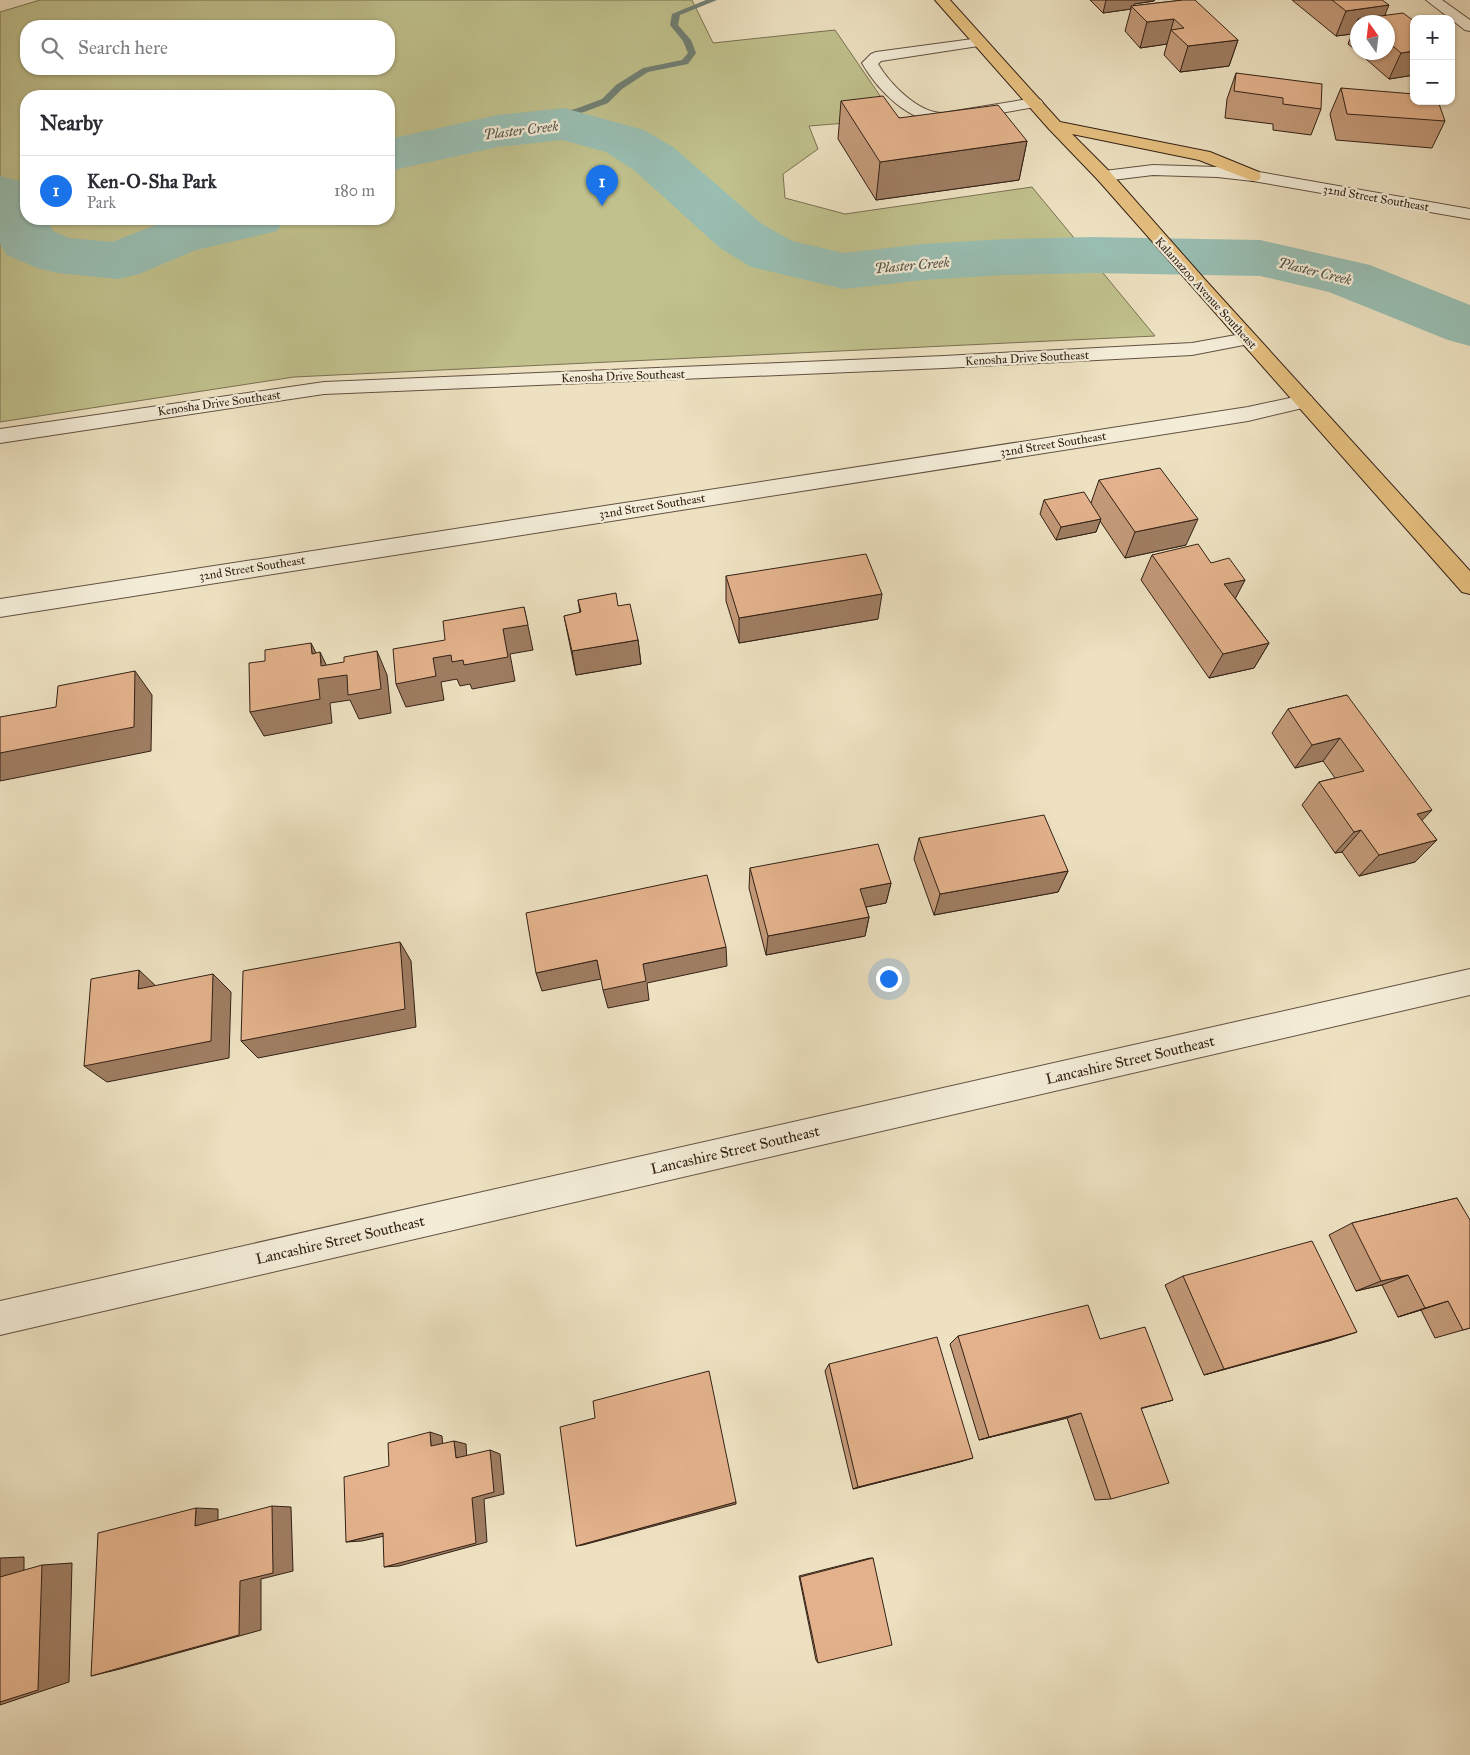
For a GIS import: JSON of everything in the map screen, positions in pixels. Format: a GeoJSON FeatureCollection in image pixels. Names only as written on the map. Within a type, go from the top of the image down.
{"type":"FeatureCollection","features":[{"type":"Feature","properties":{"kind":"main road","name":"Kalamazoo Avenue Southeast"},"geometry":{"type":"LineString","coordinates":[[942,0],[1055,126],[1104,176],[1200,287],[1470,586]]}},
{"type":"Feature","properties":{"kind":"main road"},"geometry":{"type":"LineString","coordinates":[[1055,126],[1204,156],[1253,176]]}},
{"type":"Feature","properties":{"kind":"street"},"geometry":{"type":"LineString","coordinates":[[1433,0],[1470,26]]}},
{"type":"Feature","properties":{"kind":"street"},"geometry":{"type":"LineString","coordinates":[[980,42],[876,57],[870,63],[874,72],[891,90],[913,107],[929,116],[944,118],[1035,103]]}},
{"type":"Feature","properties":{"kind":"street","name":"32nd Street Southeast"},"geometry":{"type":"LineString","coordinates":[[1104,176],[1153,170],[1217,172],[1253,176],[1470,214]]}},
{"type":"Feature","properties":{"kind":"street","name":"Kenosha Drive Southeast"},"geometry":{"type":"LineString","coordinates":[[0,436],[324,388],[944,362],[1192,349],[1247,339]]}},
{"type":"Feature","properties":{"kind":"street","name":"32nd Street Southeast"},"geometry":{"type":"LineString","coordinates":[[0,608],[1248,414],[1304,401]]}},
{"type":"Feature","properties":{"kind":"street","name":"Lancashire Street Southeast"},"geometry":{"type":"LineString","coordinates":[[0,1318],[1470,982]]}},
{"type":"Feature","properties":{"kind":"green space"},"geometry":{"type":"Polygon","coordinates":[[[40,0],[692,0],[713,43],[835,30],[896,119],[809,126],[818,149],[783,174],[785,198],[845,214],[1032,187],[1155,336],[294,377],[0,422],[0,12],[40,0]]]}},
{"type":"Feature","properties":{"kind":"building"},"geometry":{"type":"Polygon","coordinates":[[[1195,0],[1238,40],[1188,46],[1171,30],[1184,28],[1174,19],[1147,22],[1131,6],[1195,0]]]}},
{"type":"Feature","properties":{"kind":"building"},"geometry":{"type":"Polygon","coordinates":[[[1332,0],[1382,0],[1389,5],[1346,11],[1332,0]]]}},
{"type":"Feature","properties":{"kind":"building"},"geometry":{"type":"Polygon","coordinates":[[[1403,13],[1410,18],[1410,52],[1401,53],[1395,48],[1395,15],[1388,15],[1403,13]]]}},
{"type":"Feature","properties":{"kind":"building"},"geometry":{"type":"Polygon","coordinates":[[[1236,73],[1322,84],[1321,109],[1283,104],[1283,98],[1234,91],[1236,73]]]}},
{"type":"Feature","properties":{"kind":"building"},"geometry":{"type":"Polygon","coordinates":[[[1341,88],[1410,94],[1410,105],[1439,105],[1445,121],[1347,114],[1341,88]]]}},
{"type":"Feature","properties":{"kind":"building"},"geometry":{"type":"Polygon","coordinates":[[[883,96],[899,118],[998,105],[1027,141],[880,162],[841,101],[883,96]]]}},
{"type":"Feature","properties":{"kind":"building"},"geometry":{"type":"Polygon","coordinates":[[[1160,468],[1198,519],[1135,532],[1099,480],[1160,468]]]}},
{"type":"Feature","properties":{"kind":"building"},"geometry":{"type":"Polygon","coordinates":[[[1084,492],[1101,519],[1061,527],[1044,500],[1084,492]]]}},
{"type":"Feature","properties":{"kind":"building"},"geometry":{"type":"Polygon","coordinates":[[[1198,544],[1211,563],[1229,558],[1245,580],[1224,584],[1269,643],[1223,654],[1152,555],[1198,544]]]}},
{"type":"Feature","properties":{"kind":"building"},"geometry":{"type":"Polygon","coordinates":[[[866,554],[882,594],[739,618],[726,576],[866,554]]]}},
{"type":"Feature","properties":{"kind":"building"},"geometry":{"type":"Polygon","coordinates":[[[616,593],[618,606],[630,604],[638,640],[572,651],[564,616],[581,612],[578,600],[616,593]]]}},
{"type":"Feature","properties":{"kind":"building"},"geometry":{"type":"Polygon","coordinates":[[[524,607],[528,625],[503,629],[508,657],[464,665],[463,660],[452,662],[451,655],[433,658],[436,676],[396,684],[393,649],[445,640],[443,621],[524,607]]]}},
{"type":"Feature","properties":{"kind":"building"},"geometry":{"type":"Polygon","coordinates":[[[311,643],[312,654],[320,652],[321,666],[344,662],[344,657],[377,651],[381,689],[348,695],[347,675],[318,679],[320,699],[250,712],[249,663],[265,661],[265,650],[311,643]]]}},
{"type":"Feature","properties":{"kind":"building"},"geometry":{"type":"Polygon","coordinates":[[[135,671],[134,727],[0,753],[0,717],[56,707],[58,686],[135,671]]]}},
{"type":"Feature","properties":{"kind":"building"},"geometry":{"type":"Polygon","coordinates":[[[1347,695],[1432,810],[1417,814],[1437,840],[1379,855],[1361,830],[1354,832],[1319,782],[1364,771],[1340,738],[1312,745],[1288,709],[1347,695]]]}},
{"type":"Feature","properties":{"kind":"building"},"geometry":{"type":"Polygon","coordinates":[[[1044,815],[1068,871],[940,894],[919,838],[1044,815]]]}},
{"type":"Feature","properties":{"kind":"building"},"geometry":{"type":"Polygon","coordinates":[[[878,844],[891,883],[860,889],[869,917],[768,936],[750,868],[878,844]]]}},
{"type":"Feature","properties":{"kind":"building"},"geometry":{"type":"Polygon","coordinates":[[[707,875],[726,947],[643,964],[646,981],[603,990],[597,960],[536,973],[526,913],[707,875]]]}},
{"type":"Feature","properties":{"kind":"building"},"geometry":{"type":"Polygon","coordinates":[[[400,942],[405,1009],[241,1041],[243,971],[400,942]]]}},
{"type":"Feature","properties":{"kind":"building"},"geometry":{"type":"Polygon","coordinates":[[[139,970],[138,989],[213,974],[211,1041],[84,1066],[91,979],[139,970]]]}},
{"type":"Feature","properties":{"kind":"building"},"geometry":{"type":"Polygon","coordinates":[[[1457,1198],[1470,1220],[1470,1328],[1463,1330],[1448,1301],[1425,1308],[1408,1275],[1381,1281],[1352,1223],[1457,1198]]]}},
{"type":"Feature","properties":{"kind":"building"},"geometry":{"type":"Polygon","coordinates":[[[1312,1241],[1357,1332],[1224,1369],[1183,1276],[1312,1241]]]}},
{"type":"Feature","properties":{"kind":"building"},"geometry":{"type":"Polygon","coordinates":[[[1088,1305],[1100,1339],[1145,1327],[1173,1400],[1141,1408],[1169,1483],[1111,1499],[1081,1413],[989,1437],[958,1336],[1088,1305]]]}},
{"type":"Feature","properties":{"kind":"building"},"geometry":{"type":"Polygon","coordinates":[[[937,1337],[973,1458],[858,1487],[829,1364],[937,1337]]]}},
{"type":"Feature","properties":{"kind":"building"},"geometry":{"type":"Polygon","coordinates":[[[709,1371],[736,1502],[576,1546],[560,1427],[595,1418],[593,1401],[709,1371]]]}},
{"type":"Feature","properties":{"kind":"building"},"geometry":{"type":"Polygon","coordinates":[[[430,1432],[431,1446],[454,1441],[456,1458],[490,1450],[494,1492],[472,1498],[476,1543],[384,1567],[383,1533],[346,1542],[344,1477],[389,1466],[388,1443],[430,1432]]]}},
{"type":"Feature","properties":{"kind":"building"},"geometry":{"type":"Polygon","coordinates":[[[272,1506],[273,1573],[240,1581],[239,1635],[91,1676],[98,1533],[196,1508],[195,1526],[272,1506]]]}},
{"type":"Feature","properties":{"kind":"building"},"geometry":{"type":"Polygon","coordinates":[[[873,1558],[892,1645],[818,1663],[800,1577],[873,1558]]]}},
{"type":"Feature","properties":{"kind":"building"},"geometry":{"type":"Polygon","coordinates":[[[42,1565],[38,1690],[0,1702],[0,1577],[42,1565]]]}},
{"type":"Feature","properties":{"kind":"waterway"},"geometry":{"type":"LineString","coordinates":[[498,131],[581,110],[605,101],[619,87],[646,70],[685,62],[692,53],[687,40],[674,25],[676,14],[713,0]]}},
{"type":"Feature","properties":{"kind":"waterway","name":"Plaster Creek"},"geometry":{"type":"LineString","coordinates":[[395,154],[498,131],[564,124],[625,141],[654,159],[741,236],[772,254],[844,271],[923,262],[1005,257],[1091,255],[1260,258],[1348,278],[1470,327]]}},
{"type":"Feature","properties":{"kind":"waterway","name":"Plaster Creek"},"geometry":{"type":"LineString","coordinates":[[0,193],[20,223]]}},
{"type":"Feature","properties":{"kind":"waterway","name":"Plaster Creek"},"geometry":{"type":"LineString","coordinates":[[21,225],[28,242],[58,255],[118,261],[177,237],[230,225]]}},
{"type":"Feature","properties":{"kind":"place","name":"Ken-O-Sha Park"},"geometry":{"type":"Point","coordinates":[602,206]}}]}
